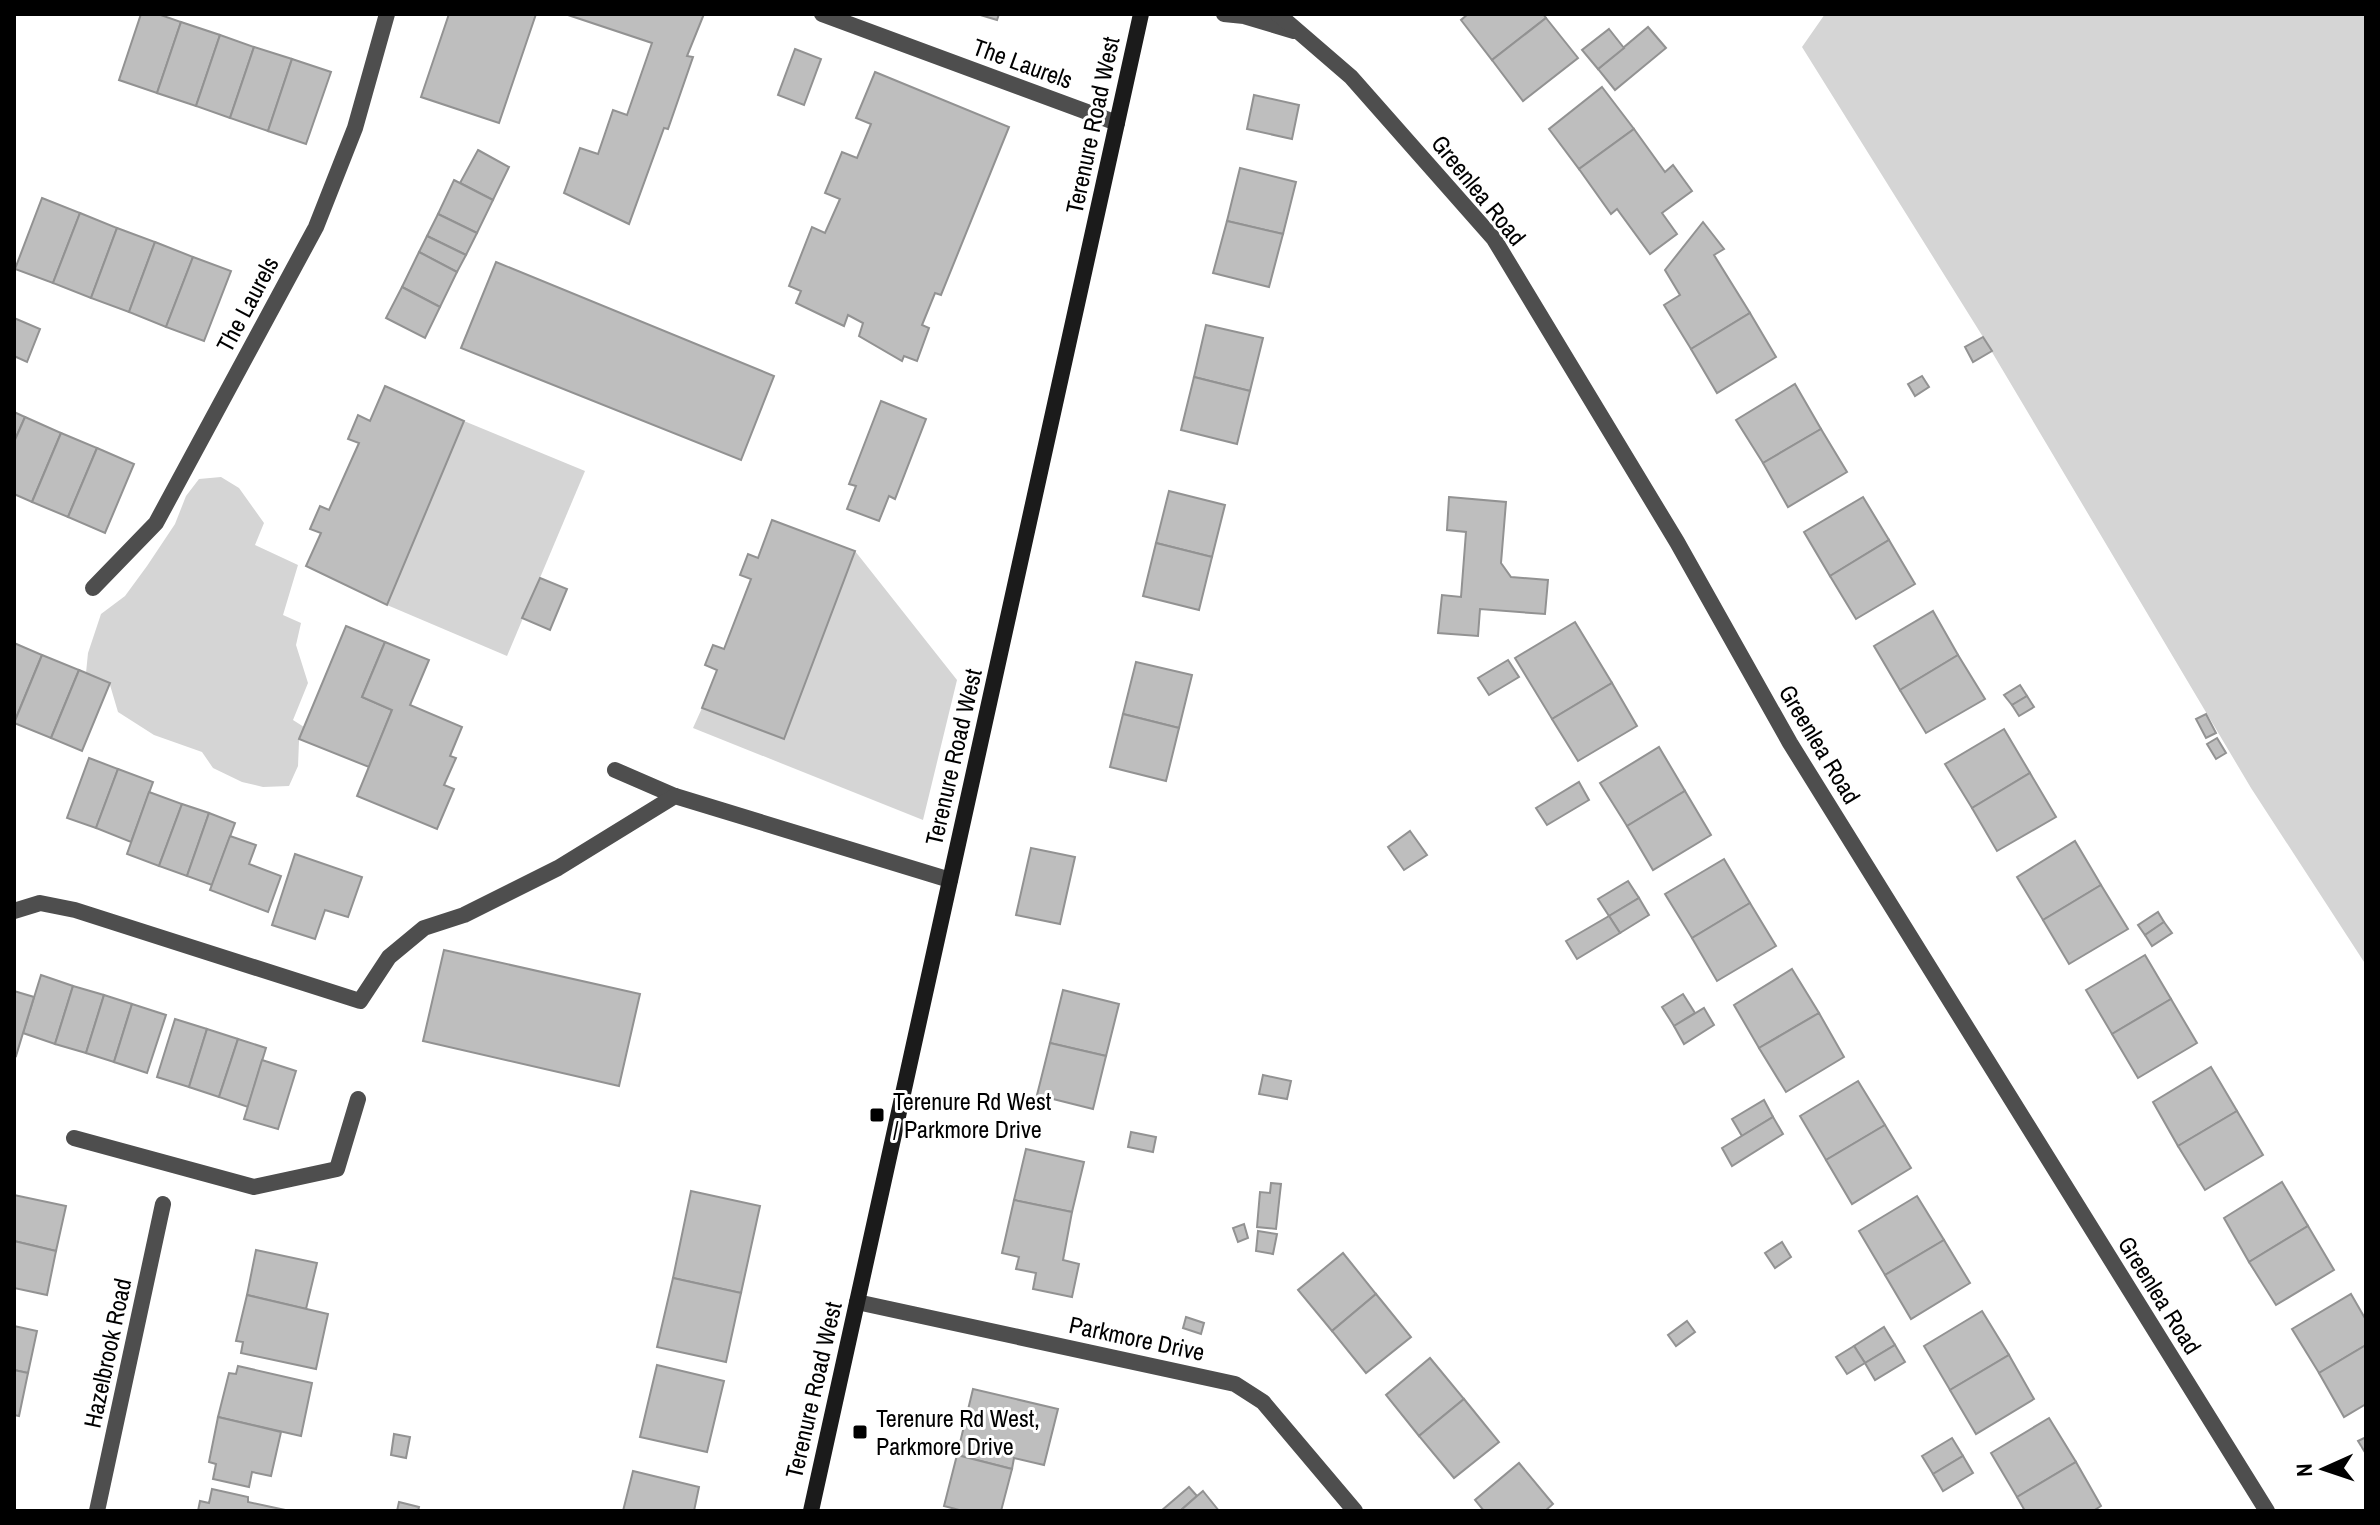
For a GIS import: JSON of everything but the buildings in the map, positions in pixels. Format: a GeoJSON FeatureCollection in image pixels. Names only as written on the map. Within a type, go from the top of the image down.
{"type":"FeatureCollection","features":[{"type":"Feature","properties":{"kind":"main road","name":"Terenure Road West"},"geometry":{"type":"LineString","coordinates":[[811,1511],[1141,14]]}},
{"type":"Feature","properties":{"kind":"street","name":"The Laurels"},"geometry":{"type":"LineString","coordinates":[[93,588],[156,523],[316,227],[355,128],[387,14]]}},
{"type":"Feature","properties":{"kind":"street","name":"The Laurels"},"geometry":{"type":"LineString","coordinates":[[822,14],[1117,123]]}},
{"type":"Feature","properties":{"kind":"street","name":"Greenlea Road"},"geometry":{"type":"LineString","coordinates":[[1224,14],[1244,16],[1296,32]]}},
{"type":"Feature","properties":{"kind":"street","name":"Greenlea Road"},"geometry":{"type":"LineString","coordinates":[[1278,14],[1351,77],[1494,239],[1677,542],[1790,743],[2267,1511]]}},
{"type":"Feature","properties":{"kind":"street"},"geometry":{"type":"LineString","coordinates":[[615,770],[675,796],[950,880]]}},
{"type":"Feature","properties":{"kind":"street"},"geometry":{"type":"LineString","coordinates":[[14,911],[40,903],[75,910],[360,1001],[389,957],[424,928],[464,915],[558,868],[675,796]]}},
{"type":"Feature","properties":{"kind":"street"},"geometry":{"type":"LineString","coordinates":[[74,1138],[254,1187],[337,1169],[358,1099]]}},
{"type":"Feature","properties":{"kind":"street","name":"Hazelbrook Road"},"geometry":{"type":"LineString","coordinates":[[97,1511],[163,1204]]}},
{"type":"Feature","properties":{"kind":"street","name":"Parkmore Drive"},"geometry":{"type":"LineString","coordinates":[[857,1302],[1235,1384],[1263,1402],[1355,1511]]}},
{"type":"Feature","properties":{"kind":"shaded area"},"geometry":{"type":"Polygon","coordinates":[[[1825,14],[2366,14],[2366,965],[2251,788],[1983,337],[1802,47],[1825,14]]]}},
{"type":"Feature","properties":{"kind":"shaded area"},"geometry":{"type":"Polygon","coordinates":[[[464,421],[585,471],[507,656],[387,605],[464,421]]]}},
{"type":"Feature","properties":{"kind":"shaded area"},"geometry":{"type":"Polygon","coordinates":[[[221,477],[239,488],[264,523],[255,545],[298,565],[283,615],[301,623],[296,645],[308,683],[293,720],[304,727],[299,741],[298,766],[289,786],[263,787],[242,782],[213,768],[202,752],[154,735],[118,712],[110,685],[86,673],[88,653],[101,614],[125,596],[147,566],[175,524],[186,496],[199,479],[221,477]]]}},
{"type":"Feature","properties":{"kind":"shaded area"},"geometry":{"type":"Polygon","coordinates":[[[855,551],[957,680],[923,820],[693,728],[702,708],[784,739],[855,551]]]}},
{"type":"Feature","properties":{"kind":"place","name":"Terenure Rd West / Parkmore Drive"},"geometry":{"type":"Point","coordinates":[877,1115]}},
{"type":"Feature","properties":{"kind":"place","name":"Terenure Rd West, Parkmore Drive"},"geometry":{"type":"Point","coordinates":[860,1432]}}]}
